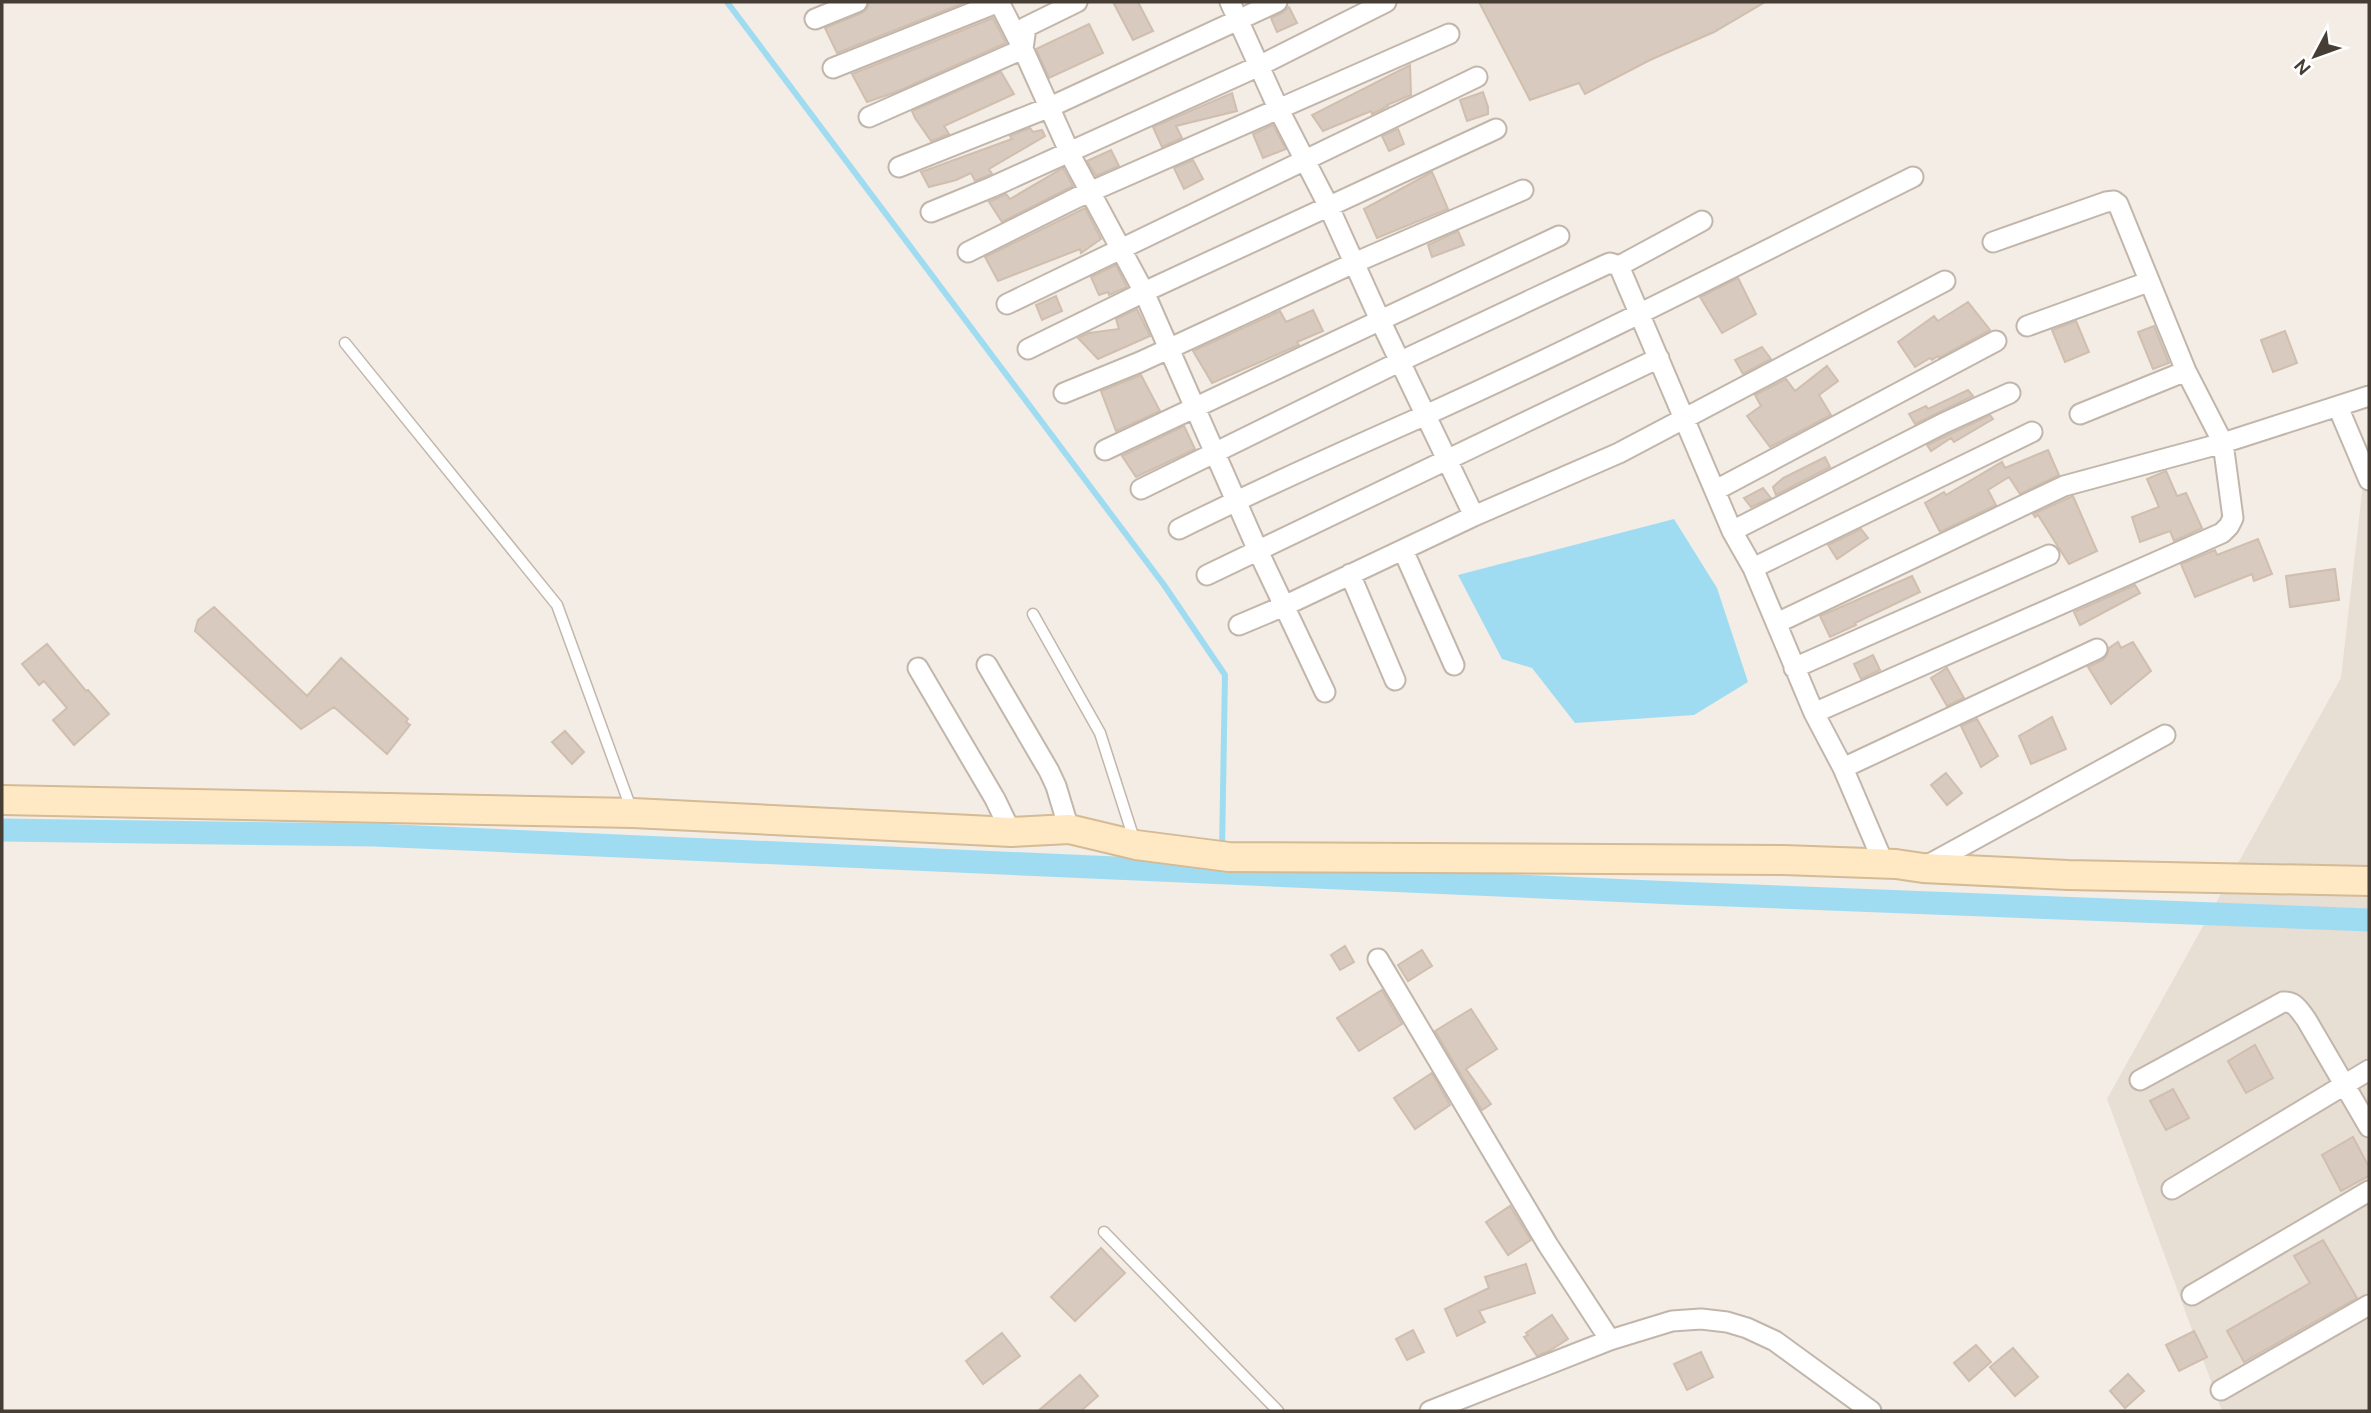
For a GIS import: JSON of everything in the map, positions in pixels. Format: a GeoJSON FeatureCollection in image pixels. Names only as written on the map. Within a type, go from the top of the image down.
{"type":"FeatureCollection","features":[{"type":"Feature","properties":{"kind":"main road"},"geometry":{"type":"LineString","coordinates":[[2,800],[632,813],[1011,832],[1069,829],[1136,845],[1218,856],[1783,860],[2068,875],[2369,881]]}},
{"type":"Feature","properties":{"kind":"street"},"geometry":{"type":"LineString","coordinates":[[815,19],[857,2]]}},
{"type":"Feature","properties":{"kind":"street"},"geometry":{"type":"LineString","coordinates":[[833,68],[999,2],[1069,150],[1144,292],[1258,550],[1325,692]]}},
{"type":"Feature","properties":{"kind":"street"},"geometry":{"type":"LineString","coordinates":[[1023,49],[1026,27],[1077,2]]}},
{"type":"Feature","properties":{"kind":"street"},"geometry":{"type":"LineString","coordinates":[[1230,2],[1474,516]]}},
{"type":"Feature","properties":{"kind":"street"},"geometry":{"type":"LineString","coordinates":[[900,167],[1050,107],[1277,2]]}},
{"type":"Feature","properties":{"kind":"street"},"geometry":{"type":"LineString","coordinates":[[931,212],[1259,66],[1386,2]]}},
{"type":"Feature","properties":{"kind":"street"},"geometry":{"type":"LineString","coordinates":[[968,252],[1090,192],[1449,34]]}},
{"type":"Feature","properties":{"kind":"street"},"geometry":{"type":"LineString","coordinates":[[869,117],[1023,49]]}},
{"type":"Feature","properties":{"kind":"street"},"geometry":{"type":"LineString","coordinates":[[1007,304],[1477,77]]}},
{"type":"Feature","properties":{"kind":"street"},"geometry":{"type":"LineString","coordinates":[[1028,349],[1328,205],[1496,129]]}},
{"type":"Feature","properties":{"kind":"street"},"geometry":{"type":"LineString","coordinates":[[1179,530],[1237,500],[1426,415],[1638,314],[1913,177]]}},
{"type":"Feature","properties":{"kind":"street"},"geometry":{"type":"LineString","coordinates":[[1064,393],[1170,349],[1354,263],[1523,190]]}},
{"type":"Feature","properties":{"kind":"street"},"geometry":{"type":"LineString","coordinates":[[1814,713],[2222,533],[2230,526],[2233,511],[2223,443],[2186,371],[2148,282],[2121,208],[2114,201],[1993,242]]}},
{"type":"Feature","properties":{"kind":"street"},"geometry":{"type":"LineString","coordinates":[[1141,489],[1401,361],[1605,265],[1610,263],[1619,266],[1702,221]]}},
{"type":"Feature","properties":{"kind":"street"},"geometry":{"type":"LineString","coordinates":[[1105,450],[1559,236]]}},
{"type":"Feature","properties":{"kind":"street"},"geometry":{"type":"LineString","coordinates":[[1619,266],[1732,531],[1753,568],[1814,713],[1843,768],[1884,864]]}},
{"type":"Feature","properties":{"kind":"street"},"geometry":{"type":"LineString","coordinates":[[1238,625],[1474,516],[1619,453],[1945,281]]}},
{"type":"Feature","properties":{"kind":"street"},"geometry":{"type":"LineString","coordinates":[[2027,326],[2148,282]]}},
{"type":"Feature","properties":{"kind":"street"},"geometry":{"type":"LineString","coordinates":[[1716,490],[1996,341]]}},
{"type":"Feature","properties":{"kind":"street"},"geometry":{"type":"LineString","coordinates":[[1207,575],[1659,358]]}},
{"type":"Feature","properties":{"kind":"street"},"geometry":{"type":"LineString","coordinates":[[2080,414],[2186,371]]}},
{"type":"Feature","properties":{"kind":"street"},"geometry":{"type":"LineString","coordinates":[[1732,531],[1944,423],[2010,393]]}},
{"type":"Feature","properties":{"kind":"street"},"geometry":{"type":"LineString","coordinates":[[1777,624],[2064,486],[2223,443],[2369,396]]}},
{"type":"Feature","properties":{"kind":"street"},"geometry":{"type":"LineString","coordinates":[[2338,407],[2369,480]]}},
{"type":"Feature","properties":{"kind":"street"},"geometry":{"type":"LineString","coordinates":[[1753,568],[2032,432]]}},
{"type":"Feature","properties":{"kind":"street"},"geometry":{"type":"LineString","coordinates":[[1403,550],[1454,665]]}},
{"type":"Feature","properties":{"kind":"street"},"geometry":{"type":"LineString","coordinates":[[1794,667],[2049,555]]}},
{"type":"Feature","properties":{"kind":"street"},"geometry":{"type":"LineString","coordinates":[[1350,574],[1395,680]]}},
{"type":"Feature","properties":{"kind":"street"},"geometry":{"type":"LineString","coordinates":[[1843,768],[2097,649]]}},
{"type":"Feature","properties":{"kind":"street"},"geometry":{"type":"LineString","coordinates":[[987,664],[1049,771],[1069,829]]}},
{"type":"Feature","properties":{"kind":"street"},"geometry":{"type":"LineString","coordinates":[[918,668],[995,799],[1011,832]]}},
{"type":"Feature","properties":{"kind":"street"},"geometry":{"type":"LineString","coordinates":[[1923,868],[2165,735]]}},
{"type":"Feature","properties":{"kind":"street"},"geometry":{"type":"LineString","coordinates":[[1378,959],[1548,1245],[1610,1340]]}},
{"type":"Feature","properties":{"kind":"street"},"geometry":{"type":"LineString","coordinates":[[2140,1080],[2286,1002],[2294,1003],[2369,1127]]}},
{"type":"Feature","properties":{"kind":"street"},"geometry":{"type":"LineString","coordinates":[[2172,1189],[2369,1070]]}},
{"type":"Feature","properties":{"kind":"street"},"geometry":{"type":"LineString","coordinates":[[2192,1295],[2369,1191]]}},
{"type":"Feature","properties":{"kind":"street"},"geometry":{"type":"LineString","coordinates":[[2221,1390],[2369,1305]]}},
{"type":"Feature","properties":{"kind":"street"},"geometry":{"type":"LineString","coordinates":[[1430,1411],[1610,1340],[1672,1321],[1701,1319],[1727,1322],[1775,1341],[1871,1411]]}},
{"type":"Feature","properties":{"kind":"lane"},"geometry":{"type":"LineString","coordinates":[[345,343],[558,605],[632,813]]}},
{"type":"Feature","properties":{"kind":"lane"},"geometry":{"type":"LineString","coordinates":[[1033,614],[1100,733],[1136,845]]}},
{"type":"Feature","properties":{"kind":"lane"},"geometry":{"type":"LineString","coordinates":[[1104,1232],[1278,1411]]}},
{"type":"Feature","properties":{"kind":"shaded area"},"geometry":{"type":"Polygon","coordinates":[[[2369,431],[2369,1411],[2222,1411],[2107,1099],[2341,678],[2369,431]]]}},
{"type":"Feature","properties":{"kind":"water"},"geometry":{"type":"Polygon","coordinates":[[[1674,519],[1717,588],[1748,682],[1694,715],[1575,723],[1532,668],[1502,659],[1458,575],[1674,519]]]}},
{"type":"Feature","properties":{"kind":"building"},"geometry":{"type":"Polygon","coordinates":[[[869,2],[966,2],[837,53],[825,28],[862,13],[869,2]]]}},
{"type":"Feature","properties":{"kind":"building"},"geometry":{"type":"Polygon","coordinates":[[[1113,2],[1138,2],[1153,31],[1133,40],[1113,2]]]}},
{"type":"Feature","properties":{"kind":"building"},"geometry":{"type":"Polygon","coordinates":[[[1479,2],[1765,2],[1714,32],[1650,60],[1585,94],[1579,83],[1530,100],[1479,2]]]}},
{"type":"Feature","properties":{"kind":"building"},"geometry":{"type":"Polygon","coordinates":[[[1289,7],[1297,23],[1277,32],[1271,18],[1289,7]]]}},
{"type":"Feature","properties":{"kind":"building"},"geometry":{"type":"Polygon","coordinates":[[[993,18],[1006,43],[896,92],[867,102],[852,74],[993,18]]]}},
{"type":"Feature","properties":{"kind":"building"},"geometry":{"type":"Polygon","coordinates":[[[1089,24],[1103,53],[1049,78],[1036,49],[1089,24]]]}},
{"type":"Feature","properties":{"kind":"building"},"geometry":{"type":"Polygon","coordinates":[[[1410,65],[1411,95],[1372,114],[1371,111],[1323,131],[1312,115],[1410,65]]]}},
{"type":"Feature","properties":{"kind":"building"},"geometry":{"type":"Polygon","coordinates":[[[1001,72],[1014,94],[944,126],[949,134],[931,141],[912,111],[1001,72]]]}},
{"type":"Feature","properties":{"kind":"building"},"geometry":{"type":"Polygon","coordinates":[[[1483,92],[1488,114],[1467,121],[1460,100],[1483,92]]]}},
{"type":"Feature","properties":{"kind":"building"},"geometry":{"type":"Polygon","coordinates":[[[1232,93],[1237,111],[1176,126],[1182,138],[1162,147],[1153,127],[1232,93]]]}},
{"type":"Feature","properties":{"kind":"building"},"geometry":{"type":"Polygon","coordinates":[[[1273,125],[1286,149],[1263,158],[1253,134],[1273,125]]]}},
{"type":"Feature","properties":{"kind":"building"},"geometry":{"type":"Polygon","coordinates":[[[1030,128],[1033,132],[1042,130],[1045,136],[989,169],[992,174],[975,181],[971,173],[929,187],[921,172],[1012,139],[1010,136],[1030,128]]]}},
{"type":"Feature","properties":{"kind":"building"},"geometry":{"type":"Polygon","coordinates":[[[1398,129],[1404,144],[1389,151],[1382,136],[1398,129]]]}},
{"type":"Feature","properties":{"kind":"building"},"geometry":{"type":"Polygon","coordinates":[[[1111,150],[1119,166],[1096,176],[1087,161],[1111,150]]]}},
{"type":"Feature","properties":{"kind":"building"},"geometry":{"type":"Polygon","coordinates":[[[1193,160],[1203,179],[1184,189],[1174,168],[1193,160]]]}},
{"type":"Feature","properties":{"kind":"building"},"geometry":{"type":"Polygon","coordinates":[[[1063,168],[1073,186],[1002,222],[989,202],[1006,194],[1010,199],[1063,168]]]}},
{"type":"Feature","properties":{"kind":"building"},"geometry":{"type":"Polygon","coordinates":[[[1432,172],[1448,209],[1377,238],[1364,209],[1432,172]]]}},
{"type":"Feature","properties":{"kind":"building"},"geometry":{"type":"Polygon","coordinates":[[[1085,208],[1101,239],[1081,253],[1080,249],[998,281],[985,257],[1085,208]]]}},
{"type":"Feature","properties":{"kind":"building"},"geometry":{"type":"Polygon","coordinates":[[[1458,231],[1464,245],[1432,257],[1428,245],[1458,231]]]}},
{"type":"Feature","properties":{"kind":"building"},"geometry":{"type":"Polygon","coordinates":[[[1116,265],[1127,287],[1109,295],[1108,292],[1099,295],[1091,277],[1116,265]]]}},
{"type":"Feature","properties":{"kind":"building"},"geometry":{"type":"Polygon","coordinates":[[[1738,278],[1756,314],[1722,333],[1700,297],[1738,278]]]}},
{"type":"Feature","properties":{"kind":"building"},"geometry":{"type":"Polygon","coordinates":[[[1056,296],[1062,311],[1042,320],[1036,305],[1056,296]]]}},
{"type":"Feature","properties":{"kind":"building"},"geometry":{"type":"Polygon","coordinates":[[[1968,302],[1990,330],[1939,358],[1930,358],[1915,367],[1898,342],[1934,316],[1938,321],[1968,302]]]}},
{"type":"Feature","properties":{"kind":"building"},"geometry":{"type":"Polygon","coordinates":[[[1137,309],[1150,336],[1098,359],[1078,338],[1089,333],[1119,329],[1116,319],[1137,309]]]}},
{"type":"Feature","properties":{"kind":"building"},"geometry":{"type":"Polygon","coordinates":[[[1313,310],[1323,331],[1297,342],[1299,345],[1212,383],[1193,351],[1280,311],[1286,322],[1313,310]]]}},
{"type":"Feature","properties":{"kind":"building"},"geometry":{"type":"Polygon","coordinates":[[[2076,321],[2089,352],[2065,362],[2052,330],[2076,321]]]}},
{"type":"Feature","properties":{"kind":"building"},"geometry":{"type":"Polygon","coordinates":[[[2154,326],[2169,363],[2153,369],[2138,332],[2154,326]]]}},
{"type":"Feature","properties":{"kind":"building"},"geometry":{"type":"Polygon","coordinates":[[[2285,331],[2297,363],[2273,372],[2261,340],[2285,331]]]}},
{"type":"Feature","properties":{"kind":"building"},"geometry":{"type":"Polygon","coordinates":[[[1762,347],[1771,359],[1743,374],[1735,360],[1762,347]]]}},
{"type":"Feature","properties":{"kind":"building"},"geometry":{"type":"Polygon","coordinates":[[[1827,366],[1838,381],[1819,395],[1831,415],[1770,447],[1747,416],[1761,406],[1755,395],[1786,379],[1795,391],[1827,366]]]}},
{"type":"Feature","properties":{"kind":"building"},"geometry":{"type":"Polygon","coordinates":[[[1141,375],[1160,411],[1116,431],[1101,391],[1141,375]]]}},
{"type":"Feature","properties":{"kind":"building"},"geometry":{"type":"Polygon","coordinates":[[[1968,390],[1973,396],[1915,424],[1909,414],[1926,406],[1928,409],[1968,390]]]}},
{"type":"Feature","properties":{"kind":"building"},"geometry":{"type":"Polygon","coordinates":[[[1990,415],[1993,419],[1954,442],[1951,438],[1931,451],[1927,445],[1990,415]]]}},
{"type":"Feature","properties":{"kind":"building"},"geometry":{"type":"Polygon","coordinates":[[[1184,426],[1195,449],[1136,477],[1122,456],[1184,426]]]}},
{"type":"Feature","properties":{"kind":"building"},"geometry":{"type":"Polygon","coordinates":[[[2048,450],[2059,475],[2020,494],[2009,477],[1988,490],[1996,505],[1940,532],[1925,503],[1944,492],[1946,495],[2002,462],[2005,468],[2048,450]]]}},
{"type":"Feature","properties":{"kind":"building"},"geometry":{"type":"Polygon","coordinates":[[[1825,457],[1830,467],[1776,495],[1773,487],[1783,478],[1825,457]]]}},
{"type":"Feature","properties":{"kind":"building"},"geometry":{"type":"Polygon","coordinates":[[[2166,471],[2177,496],[2186,493],[2202,528],[2174,541],[2170,531],[2140,542],[2132,517],[2159,507],[2147,479],[2166,471]]]}},
{"type":"Feature","properties":{"kind":"building"},"geometry":{"type":"Polygon","coordinates":[[[1763,488],[1771,498],[1751,507],[1744,498],[1763,488]]]}},
{"type":"Feature","properties":{"kind":"building"},"geometry":{"type":"Polygon","coordinates":[[[2073,496],[2097,551],[2069,564],[2038,515],[2035,517],[2033,514],[2073,496]]]}},
{"type":"Feature","properties":{"kind":"building"},"geometry":{"type":"Polygon","coordinates":[[[1861,529],[1868,538],[1837,559],[1828,545],[1861,529]]]}},
{"type":"Feature","properties":{"kind":"building"},"geometry":{"type":"Polygon","coordinates":[[[2258,539],[2272,574],[2254,581],[2252,574],[2195,597],[2181,564],[2215,550],[2217,555],[2258,539]]]}},
{"type":"Feature","properties":{"kind":"building"},"geometry":{"type":"Polygon","coordinates":[[[2335,569],[2339,600],[2290,607],[2286,576],[2335,569]]]}},
{"type":"Feature","properties":{"kind":"building"},"geometry":{"type":"Polygon","coordinates":[[[1912,576],[1920,592],[1830,637],[1820,616],[1912,576]]]}},
{"type":"Feature","properties":{"kind":"building"},"geometry":{"type":"Polygon","coordinates":[[[2135,585],[2140,593],[2080,625],[2074,612],[2135,585]]]}},
{"type":"Feature","properties":{"kind":"building"},"geometry":{"type":"Polygon","coordinates":[[[214,607],[307,696],[341,658],[408,719],[406,722],[410,725],[387,754],[334,707],[301,729],[195,631],[198,620],[214,607]]]}},
{"type":"Feature","properties":{"kind":"building"},"geometry":{"type":"Polygon","coordinates":[[[2118,642],[2121,648],[2133,642],[2151,671],[2111,704],[2088,667],[2103,660],[2109,648],[2118,642]]]}},
{"type":"Feature","properties":{"kind":"building"},"geometry":{"type":"Polygon","coordinates":[[[47,644],[109,714],[74,745],[53,720],[67,708],[44,681],[39,685],[22,664],[47,644]]]}},
{"type":"Feature","properties":{"kind":"building"},"geometry":{"type":"Polygon","coordinates":[[[1873,655],[1880,670],[1861,679],[1854,664],[1873,655]]]}},
{"type":"Feature","properties":{"kind":"building"},"geometry":{"type":"Polygon","coordinates":[[[1947,668],[1964,698],[1947,706],[1931,678],[1947,668]]]}},
{"type":"Feature","properties":{"kind":"building"},"geometry":{"type":"Polygon","coordinates":[[[2052,717],[2066,749],[2031,764],[2019,736],[2052,717]]]}},
{"type":"Feature","properties":{"kind":"building"},"geometry":{"type":"Polygon","coordinates":[[[1977,719],[1998,756],[1981,767],[1961,726],[1977,719]]]}},
{"type":"Feature","properties":{"kind":"building"},"geometry":{"type":"Polygon","coordinates":[[[565,731],[584,752],[572,764],[552,742],[565,731]]]}},
{"type":"Feature","properties":{"kind":"building"},"geometry":{"type":"Polygon","coordinates":[[[1946,773],[1962,793],[1947,805],[1931,785],[1946,773]]]}},
{"type":"Feature","properties":{"kind":"building"},"geometry":{"type":"Polygon","coordinates":[[[1345,946],[1354,962],[1340,970],[1331,955],[1345,946]]]}},
{"type":"Feature","properties":{"kind":"building"},"geometry":{"type":"Polygon","coordinates":[[[1422,950],[1432,966],[1408,981],[1398,965],[1422,950]]]}},
{"type":"Feature","properties":{"kind":"building"},"geometry":{"type":"Polygon","coordinates":[[[1382,990],[1402,1024],[1359,1051],[1337,1018],[1382,990]]]}},
{"type":"Feature","properties":{"kind":"building"},"geometry":{"type":"Polygon","coordinates":[[[1471,1009],[1497,1049],[1466,1069],[1491,1104],[1482,1110],[1435,1031],[1471,1009]]]}},
{"type":"Feature","properties":{"kind":"building"},"geometry":{"type":"Polygon","coordinates":[[[2255,1045],[2273,1078],[2246,1093],[2228,1061],[2255,1045]]]}},
{"type":"Feature","properties":{"kind":"building"},"geometry":{"type":"Polygon","coordinates":[[[1432,1073],[1450,1105],[1415,1129],[1394,1098],[1432,1073]]]}},
{"type":"Feature","properties":{"kind":"building"},"geometry":{"type":"Polygon","coordinates":[[[2173,1089],[2189,1118],[2166,1130],[2150,1101],[2173,1089]]]}},
{"type":"Feature","properties":{"kind":"building"},"geometry":{"type":"Polygon","coordinates":[[[2353,1137],[2369,1167],[2369,1176],[2341,1191],[2322,1155],[2353,1137]]]}},
{"type":"Feature","properties":{"kind":"building"},"geometry":{"type":"Polygon","coordinates":[[[1510,1206],[1531,1240],[1508,1255],[1486,1222],[1510,1206]]]}},
{"type":"Feature","properties":{"kind":"building"},"geometry":{"type":"Polygon","coordinates":[[[2323,1240],[2357,1298],[2244,1362],[2227,1331],[2310,1283],[2294,1256],[2323,1240]]]}},
{"type":"Feature","properties":{"kind":"building"},"geometry":{"type":"Polygon","coordinates":[[[1101,1248],[1125,1273],[1075,1321],[1051,1297],[1101,1248]]]}},
{"type":"Feature","properties":{"kind":"building"},"geometry":{"type":"Polygon","coordinates":[[[1526,1264],[1535,1293],[1479,1311],[1485,1322],[1457,1336],[1445,1309],[1489,1288],[1485,1277],[1526,1264]]]}},
{"type":"Feature","properties":{"kind":"building"},"geometry":{"type":"Polygon","coordinates":[[[1552,1315],[1568,1339],[1537,1356],[1524,1337],[1552,1315]]]}},
{"type":"Feature","properties":{"kind":"building"},"geometry":{"type":"Polygon","coordinates":[[[1413,1330],[1424,1352],[1407,1360],[1396,1339],[1413,1330]]]}},
{"type":"Feature","properties":{"kind":"building"},"geometry":{"type":"Polygon","coordinates":[[[2194,1331],[2207,1357],[2179,1371],[2166,1345],[2194,1331]]]}},
{"type":"Feature","properties":{"kind":"building"},"geometry":{"type":"Polygon","coordinates":[[[1002,1333],[1020,1356],[983,1384],[966,1361],[1002,1333]]]}},
{"type":"Feature","properties":{"kind":"building"},"geometry":{"type":"Polygon","coordinates":[[[1976,1345],[1991,1362],[1969,1381],[1954,1363],[1976,1345]]]}},
{"type":"Feature","properties":{"kind":"building"},"geometry":{"type":"Polygon","coordinates":[[[2013,1348],[2038,1377],[2015,1396],[1990,1367],[2013,1348]]]}},
{"type":"Feature","properties":{"kind":"building"},"geometry":{"type":"Polygon","coordinates":[[[1701,1352],[1713,1377],[1687,1390],[1674,1364],[1701,1352]]]}},
{"type":"Feature","properties":{"kind":"building"},"geometry":{"type":"Polygon","coordinates":[[[2128,1374],[2144,1391],[2125,1408],[2110,1391],[2128,1374]]]}},
{"type":"Feature","properties":{"kind":"building"},"geometry":{"type":"Polygon","coordinates":[[[1080,1375],[1098,1396],[1081,1411],[1038,1411],[1080,1375]]]}},
{"type":"Feature","properties":{"kind":"waterway"},"geometry":{"type":"LineString","coordinates":[[727,2],[1164,585],[1225,675],[1222,850]]}},
{"type":"Feature","properties":{"kind":"waterway"},"geometry":{"type":"LineString","coordinates":[[2,830],[374,835],[1675,893],[2369,920]]}}]}
